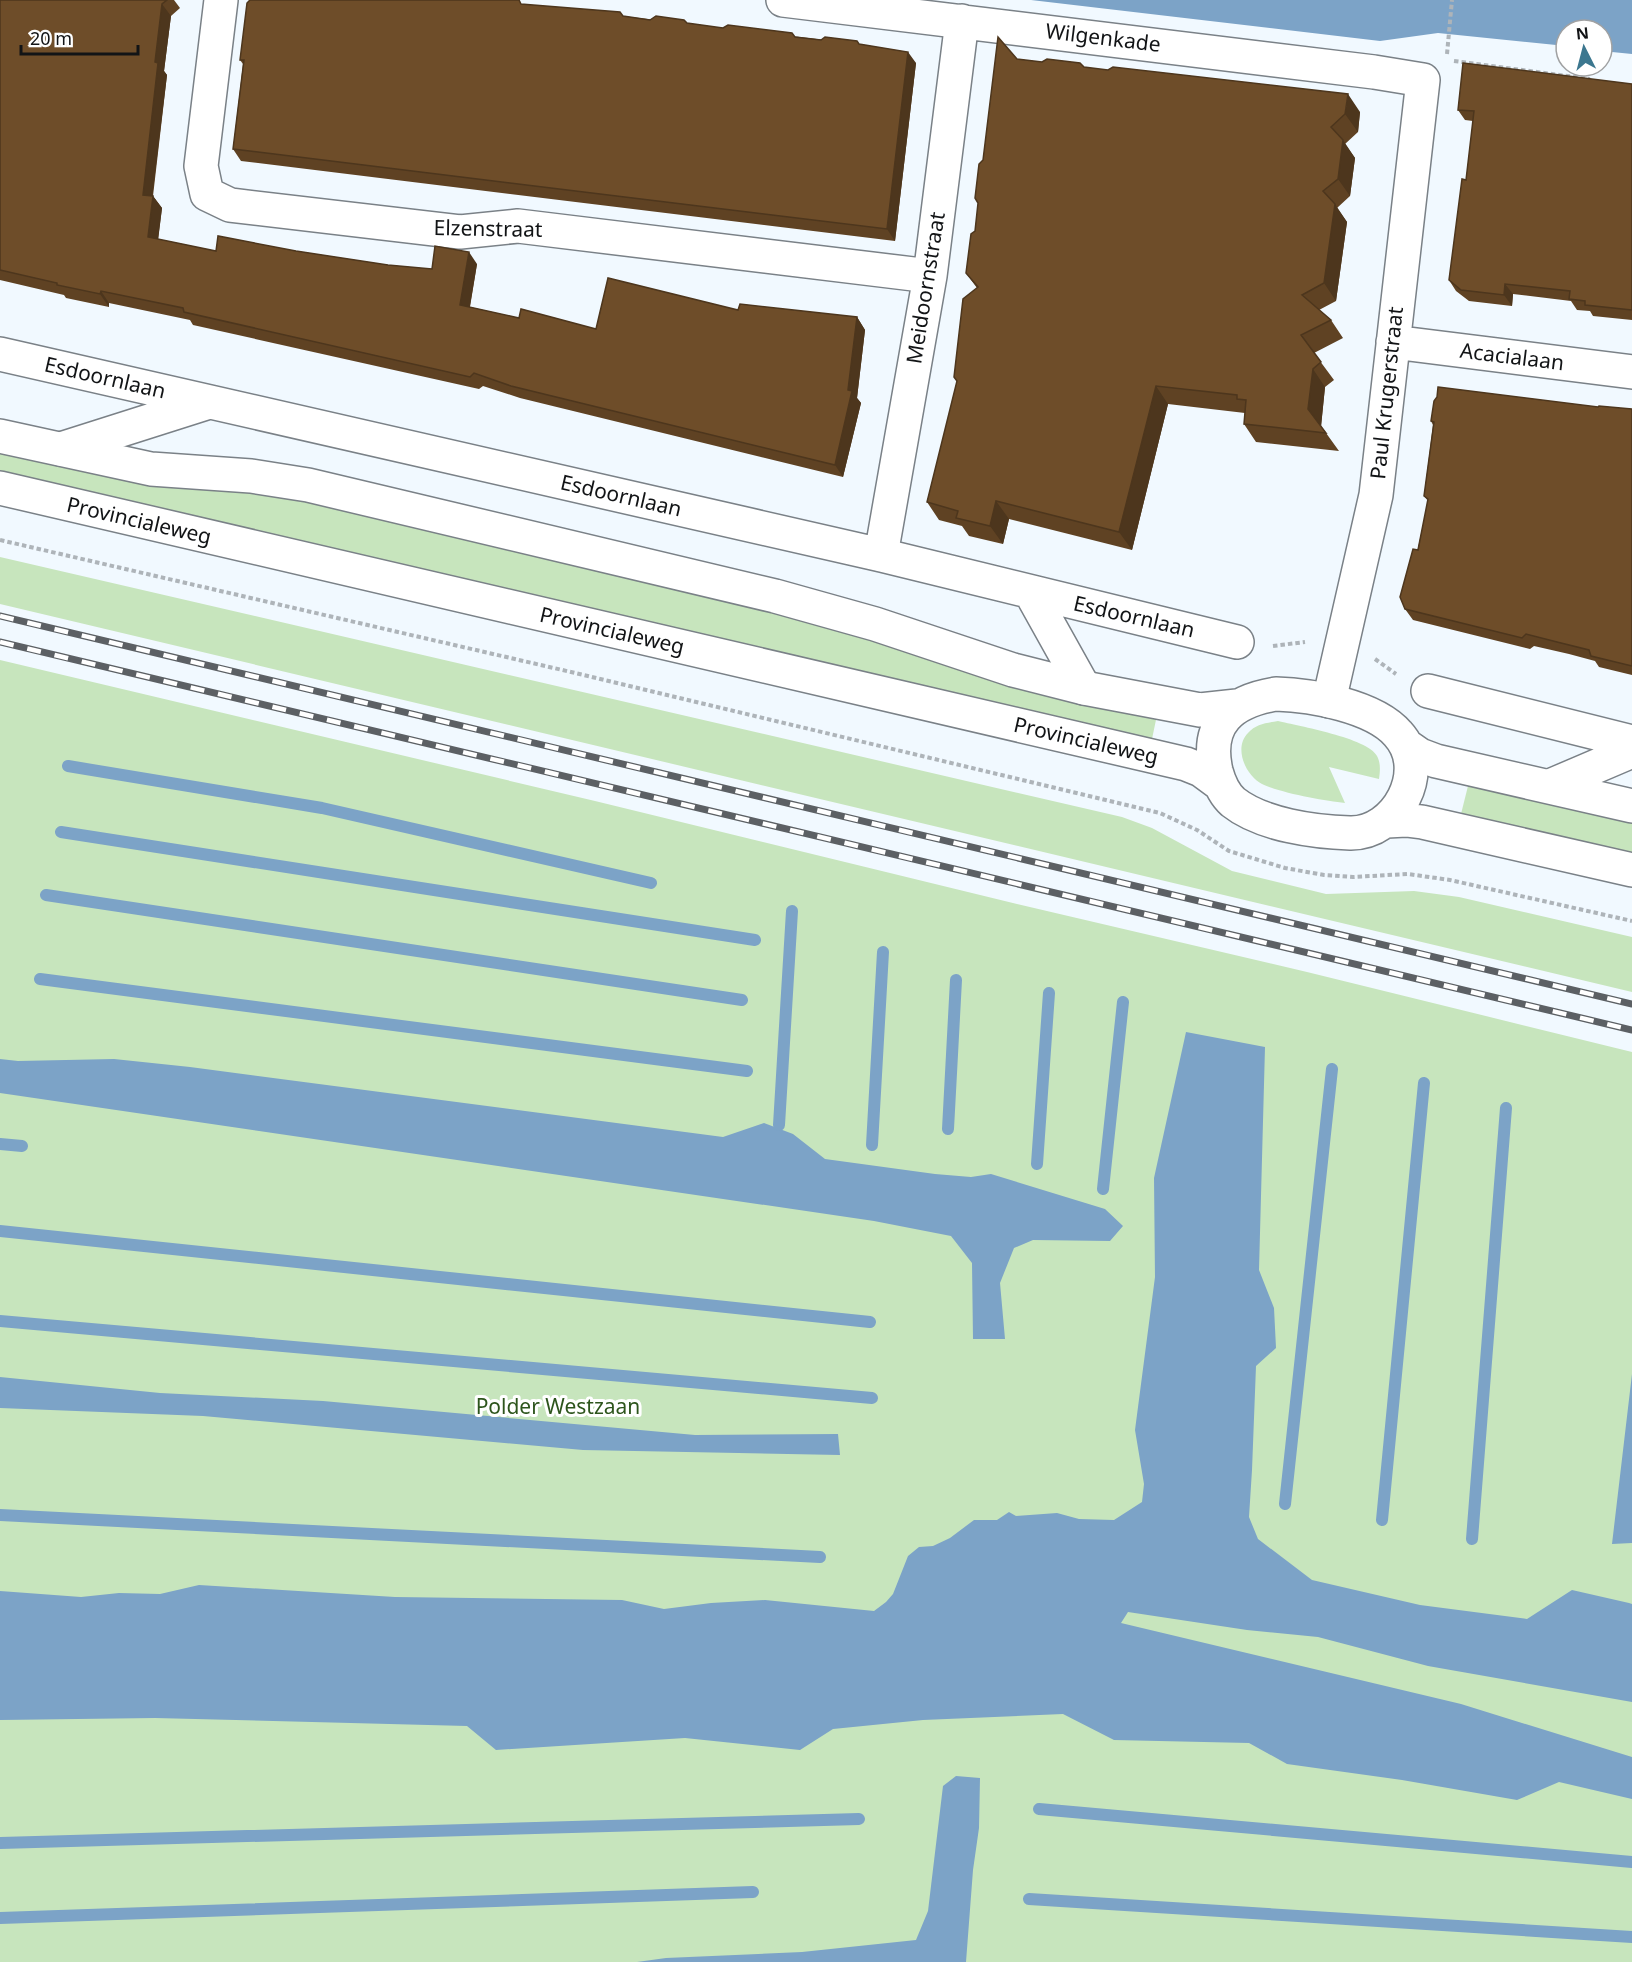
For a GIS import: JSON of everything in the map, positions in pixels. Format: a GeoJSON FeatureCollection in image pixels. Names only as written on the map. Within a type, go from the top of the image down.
{"type":"FeatureCollection","features":[{"type":"Feature","properties":{"kind":"street","name":"Elzenstraat"},"geometry":{"type":"LineString","coordinates":[[220,0],[201,166],[207,194],[230,205],[460,232],[518,226],[930,276]]}},
{"type":"Feature","properties":{"kind":"street","name":"Wilgenkade"},"geometry":{"type":"LineString","coordinates":[[783,0],[1374,72],[1434,70]]}},
{"type":"Feature","properties":{"kind":"street","name":"Meidoornstraat"},"geometry":{"type":"LineString","coordinates":[[881,555],[930,276],[962,21]]}},
{"type":"Feature","properties":{"kind":"street","name":"Paul Krugerstraat"},"geometry":{"type":"LineString","coordinates":[[1329,701],[1376,495],[1393,342],[1434,70]]}},
{"type":"Feature","properties":{"kind":"street","name":"Acacialaan"},"geometry":{"type":"LineString","coordinates":[[1393,342],[1632,372]]}},
{"type":"Feature","properties":{"kind":"street","name":"Esdoornlaan"},"geometry":{"type":"LineString","coordinates":[[0,354],[881,555],[1237,642]]}},
{"type":"Feature","properties":{"kind":"street","name":"Esdoornlaan"},"geometry":{"type":"LineString","coordinates":[[61,449],[211,402]]}},
{"type":"Feature","properties":{"kind":"street"},"geometry":{"type":"LineString","coordinates":[[0,436],[151,469],[251,476],[308,485],[775,596],[875,624],[1013,670],[1084,688],[1200,710],[1237,706]]}},
{"type":"Feature","properties":{"kind":"street","name":"Provincialeweg"},"geometry":{"type":"LineString","coordinates":[[0,488],[1186,764],[1201,770],[1220,784]]}},
{"type":"Feature","properties":{"kind":"street","name":"Esdoornlaan"},"geometry":{"type":"LineString","coordinates":[[1031,593],[1084,688]]}},
{"type":"Feature","properties":{"kind":"street"},"geometry":{"type":"LineString","coordinates":[[1428,691],[1632,742]]}},
{"type":"Feature","properties":{"kind":"street"},"geometry":{"type":"LineString","coordinates":[[1407,746],[1411,764],[1411,779],[1404,800],[1386,821],[1375,829],[1356,833],[1322,832],[1257,816],[1233,801],[1220,784],[1213,758],[1215,737],[1224,718],[1237,706],[1255,697],[1276,694],[1297,695],[1329,701],[1372,715],[1388,724],[1407,746],[1420,756],[1632,806]]}},
{"type":"Feature","properties":{"kind":"street"},"geometry":{"type":"LineString","coordinates":[[1550,786],[1632,751]]}},
{"type":"Feature","properties":{"kind":"street"},"geometry":{"type":"LineString","coordinates":[[1386,821],[1422,822],[1632,870]]}},
{"type":"Feature","properties":{"kind":"path"},"geometry":{"type":"LineString","coordinates":[[1448,45],[1452,0]]}},
{"type":"Feature","properties":{"kind":"path"},"geometry":{"type":"LineString","coordinates":[[1434,70],[1599,80]]}},
{"type":"Feature","properties":{"kind":"path"},"geometry":{"type":"LineString","coordinates":[[0,540],[572,672],[1160,813],[1230,850],[1285,868],[1324,875],[1353,877],[1408,874],[1450,880],[1632,921]]}},
{"type":"Feature","properties":{"kind":"green space"},"geometry":{"type":"Polygon","coordinates":[[[0,448],[299,494],[696,589],[1157,715],[1152,739],[866,680],[0,471],[0,448]]]}},
{"type":"Feature","properties":{"kind":"green space"},"geometry":{"type":"Polygon","coordinates":[[[0,557],[1122,817],[1152,828],[1232,871],[1326,894],[1414,891],[1459,897],[1632,937],[1632,992],[0,604],[0,557]]]}},
{"type":"Feature","properties":{"kind":"green space","name":"Polder Westzaan"},"geometry":{"type":"Polygon","coordinates":[[[0,660],[1307,972],[1632,1052],[1632,1962],[0,1962],[0,660]]]}},
{"type":"Feature","properties":{"kind":"green space"},"geometry":{"type":"Polygon","coordinates":[[[1278,721],[1347,738],[1361,744],[1377,756],[1379,779],[1329,767],[1345,803],[1291,793],[1262,784],[1251,775],[1243,761],[1242,746],[1248,733],[1254,728],[1278,721]]]}},
{"type":"Feature","properties":{"kind":"green space"},"geometry":{"type":"Polygon","coordinates":[[[1469,782],[1632,821],[1632,855],[1461,814],[1469,782]]]}},
{"type":"Feature","properties":{"kind":"water"},"geometry":{"type":"Polygon","coordinates":[[[1031,0],[1632,0],[1632,54],[1614,52],[1614,18],[1554,18],[1554,45],[1438,33],[1380,41],[1031,0]]]}},
{"type":"Feature","properties":{"kind":"water"},"geometry":{"type":"Polygon","coordinates":[[[1186,1032],[1265,1047],[1259,1270],[1274,1308],[1276,1348],[1256,1366],[1249,1517],[1258,1539],[1312,1580],[1420,1605],[1527,1619],[1572,1590],[1632,1604],[1632,1702],[1428,1666],[1318,1637],[1247,1630],[1128,1612],[1121,1623],[1461,1704],[1632,1757],[1632,1799],[1559,1782],[1517,1800],[1402,1780],[1287,1764],[1249,1743],[1114,1740],[1063,1714],[923,1720],[833,1729],[800,1750],[685,1738],[496,1750],[467,1726],[155,1718],[0,1720],[0,1591],[81,1597],[119,1593],[160,1594],[199,1585],[395,1597],[622,1600],[664,1609],[711,1603],[765,1600],[874,1611],[893,1594],[908,1556],[919,1547],[933,1546],[950,1538],[974,1520],[997,1520],[1009,1512],[1016,1516],[1057,1513],[1079,1519],[1114,1520],[1142,1502],[1144,1484],[1135,1430],[1155,1277],[1154,1178],[1186,1032]]]}},
{"type":"Feature","properties":{"kind":"water"},"geometry":{"type":"Polygon","coordinates":[[[0,1059],[18,1061],[114,1059],[190,1067],[723,1137],[764,1123],[793,1134],[825,1159],[935,1174],[971,1177],[991,1174],[1105,1209],[1123,1226],[1110,1241],[1033,1240],[1014,1248],[1000,1283],[1005,1339],[973,1339],[972,1263],[951,1236],[874,1221],[0,1093],[0,1059]]]}},
{"type":"Feature","properties":{"kind":"water"},"geometry":{"type":"Polygon","coordinates":[[[1632,1374],[1632,1543],[1612,1544],[1632,1374]]]}},
{"type":"Feature","properties":{"kind":"water"},"geometry":{"type":"Polygon","coordinates":[[[0,1377],[160,1393],[323,1401],[695,1435],[838,1434],[840,1455],[583,1450],[203,1416],[0,1408],[0,1377]]]}},
{"type":"Feature","properties":{"kind":"water"},"geometry":{"type":"Polygon","coordinates":[[[956,1776],[980,1778],[979,1828],[973,1870],[966,1962],[637,1962],[666,1958],[802,1952],[916,1940],[928,1911],[943,1786],[956,1776]]]}},
{"type":"Feature","properties":{"kind":"building"},"geometry":{"type":"Polygon","coordinates":[[[0,0],[167,0],[162,4],[155,62],[158,63],[143,195],[153,196],[148,237],[216,251],[218,236],[296,251],[388,265],[432,269],[435,246],[469,252],[460,305],[519,318],[521,309],[596,329],[608,278],[738,310],[740,304],[857,317],[848,390],[852,391],[835,465],[511,386],[474,373],[470,377],[184,312],[183,308],[101,291],[100,294],[0,270],[0,0]]]}},
{"type":"Feature","properties":{"kind":"building"},"geometry":{"type":"Polygon","coordinates":[[[250,0],[519,0],[521,4],[620,12],[623,16],[650,20],[656,16],[723,28],[728,25],[792,33],[795,37],[821,40],[825,37],[857,41],[859,44],[908,52],[887,229],[233,149],[244,60],[240,60],[247,3],[250,0]]]}},
{"type":"Feature","properties":{"kind":"building"},"geometry":{"type":"Polygon","coordinates":[[[998,37],[1017,59],[1042,62],[1047,59],[1080,63],[1084,67],[1108,70],[1113,67],[1348,94],[1345,114],[1331,127],[1343,140],[1338,179],[1323,191],[1335,204],[1324,283],[1302,295],[1331,320],[1301,335],[1321,362],[1313,369],[1308,409],[1326,433],[1244,424],[1246,400],[1237,399],[1237,395],[1156,386],[1119,532],[996,501],[990,526],[956,518],[958,511],[927,502],[957,381],[954,377],[963,299],[978,287],[966,273],[971,234],[975,231],[978,203],[975,198],[979,164],[983,160],[998,37]]]}},
{"type":"Feature","properties":{"kind":"building"},"geometry":{"type":"Polygon","coordinates":[[[1463,63],[1554,74],[1554,78],[1584,78],[1632,84],[1632,310],[1585,305],[1585,301],[1569,299],[1570,291],[1505,284],[1504,295],[1461,290],[1449,280],[1462,179],[1466,180],[1474,111],[1458,110],[1463,63]]]}},
{"type":"Feature","properties":{"kind":"building"},"geometry":{"type":"Polygon","coordinates":[[[1438,387],[1598,407],[1632,409],[1632,666],[1591,656],[1589,650],[1526,634],[1522,638],[1405,609],[1400,597],[1413,549],[1418,550],[1428,499],[1424,496],[1434,422],[1431,421],[1438,387]]]}},
{"type":"Feature","properties":{"kind":"waterway"},"geometry":{"type":"LineString","coordinates":[[68,766],[322,808],[651,883]]}},
{"type":"Feature","properties":{"kind":"waterway"},"geometry":{"type":"LineString","coordinates":[[61,832],[755,940]]}},
{"type":"Feature","properties":{"kind":"waterway"},"geometry":{"type":"LineString","coordinates":[[46,895],[742,1000]]}},
{"type":"Feature","properties":{"kind":"waterway"},"geometry":{"type":"LineString","coordinates":[[779,1125],[792,911]]}},
{"type":"Feature","properties":{"kind":"waterway"},"geometry":{"type":"LineString","coordinates":[[872,1145],[883,952]]}},
{"type":"Feature","properties":{"kind":"waterway"},"geometry":{"type":"LineString","coordinates":[[40,979],[747,1071]]}},
{"type":"Feature","properties":{"kind":"waterway"},"geometry":{"type":"LineString","coordinates":[[948,1129],[956,980]]}},
{"type":"Feature","properties":{"kind":"waterway"},"geometry":{"type":"LineString","coordinates":[[1037,1164],[1049,993]]}},
{"type":"Feature","properties":{"kind":"waterway"},"geometry":{"type":"LineString","coordinates":[[1103,1189],[1123,1002]]}},
{"type":"Feature","properties":{"kind":"waterway"},"geometry":{"type":"LineString","coordinates":[[1285,1504],[1332,1069]]}},
{"type":"Feature","properties":{"kind":"waterway"},"geometry":{"type":"LineString","coordinates":[[1382,1520],[1424,1083]]}},
{"type":"Feature","properties":{"kind":"waterway"},"geometry":{"type":"LineString","coordinates":[[1472,1539],[1506,1108]]}},
{"type":"Feature","properties":{"kind":"waterway"},"geometry":{"type":"LineString","coordinates":[[0,1144],[22,1146]]}},
{"type":"Feature","properties":{"kind":"waterway"},"geometry":{"type":"LineString","coordinates":[[0,1231],[870,1322]]}},
{"type":"Feature","properties":{"kind":"waterway"},"geometry":{"type":"LineString","coordinates":[[0,1321],[872,1398]]}},
{"type":"Feature","properties":{"kind":"waterway"},"geometry":{"type":"LineString","coordinates":[[0,1515],[820,1557]]}},
{"type":"Feature","properties":{"kind":"waterway"},"geometry":{"type":"LineString","coordinates":[[1039,1809],[1632,1862]]}},
{"type":"Feature","properties":{"kind":"waterway"},"geometry":{"type":"LineString","coordinates":[[0,1843],[859,1819]]}},
{"type":"Feature","properties":{"kind":"waterway"},"geometry":{"type":"LineString","coordinates":[[0,1918],[753,1892]]}},
{"type":"Feature","properties":{"kind":"waterway"},"geometry":{"type":"LineString","coordinates":[[1029,1899],[1632,1937]]}},
{"type":"Feature","properties":{"kind":"railway"},"geometry":{"type":"LineString","coordinates":[[0,616],[1632,1004]]}},
{"type":"Feature","properties":{"kind":"railway"},"geometry":{"type":"LineString","coordinates":[[0,642],[1632,1030]]}}]}
